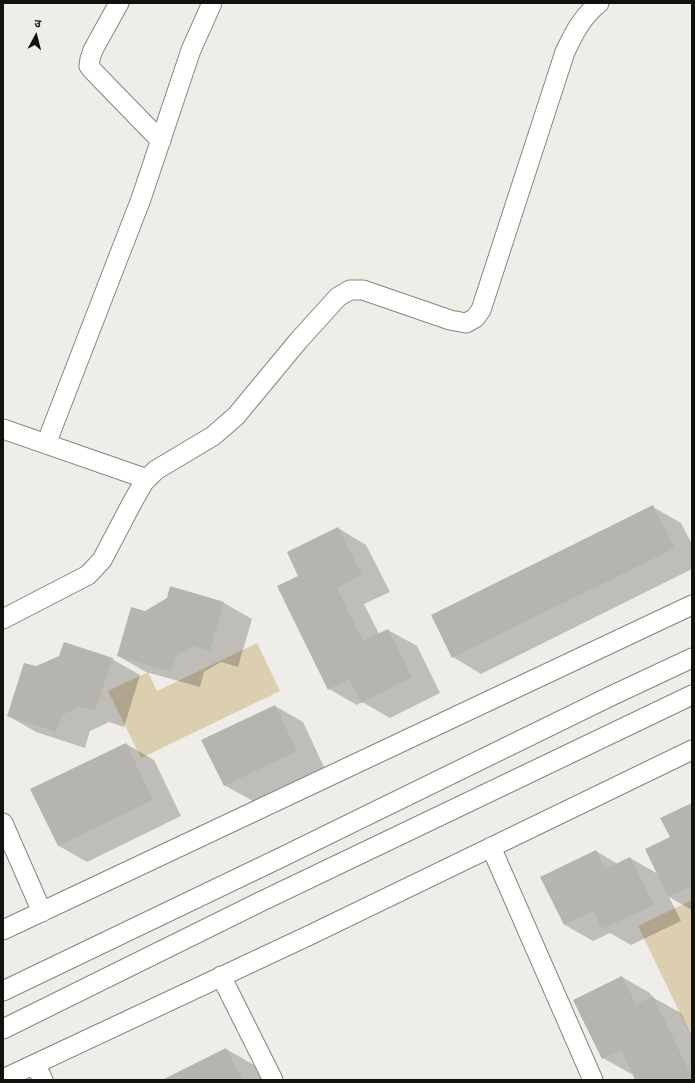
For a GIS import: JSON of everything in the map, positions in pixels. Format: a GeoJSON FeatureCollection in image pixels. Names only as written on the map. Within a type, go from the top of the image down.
{"type":"FeatureCollection","features":[{"type":"Feature","properties":{"kind":"street"},"geometry":{"type":"LineString","coordinates":[[120,3],[92,50],[89,66],[100,80],[161,141]]}},
{"type":"Feature","properties":{"kind":"street"},"geometry":{"type":"LineString","coordinates":[[46,444],[141,199],[191,50],[212,3]]}},
{"type":"Feature","properties":{"kind":"street"},"geometry":{"type":"LineString","coordinates":[[3,619],[88,575],[102,560],[144,482],[156,470],[213,436],[236,416],[338,297],[350,290],[363,290],[450,320],[466,323],[475,318],[481,310],[565,52],[577,28],[591,10],[599,3]]}},
{"type":"Feature","properties":{"kind":"street"},"geometry":{"type":"LineString","coordinates":[[3,429],[147,479]]}},
{"type":"Feature","properties":{"kind":"street"},"geometry":{"type":"LineString","coordinates":[[3,930],[692,605]]}},
{"type":"Feature","properties":{"kind":"street"},"geometry":{"type":"LineString","coordinates":[[3,991],[692,658]]}},
{"type":"Feature","properties":{"kind":"street"},"geometry":{"type":"LineString","coordinates":[[3,1029],[262,901],[692,696]]}},
{"type":"Feature","properties":{"kind":"street"},"geometry":{"type":"LineString","coordinates":[[3,1079],[39,1072],[221,976],[692,750]]}},
{"type":"Feature","properties":{"kind":"street"},"geometry":{"type":"LineString","coordinates":[[3,823],[42,912]]}},
{"type":"Feature","properties":{"kind":"street"},"geometry":{"type":"LineString","coordinates":[[491,847],[593,1080]]}},
{"type":"Feature","properties":{"kind":"street"},"geometry":{"type":"LineString","coordinates":[[221,976],[273,1080]]}},
{"type":"Feature","properties":{"kind":"shaded area"},"geometry":{"type":"Polygon","coordinates":[[[257,643],[280,691],[141,758],[108,691],[148,672],[157,691],[257,643]]]}},
{"type":"Feature","properties":{"kind":"shaded area"},"geometry":{"type":"Polygon","coordinates":[[[692,900],[692,1038],[638,926],[692,900]]]}},
{"type":"Feature","properties":{"kind":"building"},"geometry":{"type":"Polygon","coordinates":[[[653,505],[675,548],[452,658],[431,615],[653,505]]]}},
{"type":"Feature","properties":{"kind":"building"},"geometry":{"type":"Polygon","coordinates":[[[338,527],[362,575],[337,588],[363,641],[388,629],[412,677],[361,703],[349,679],[328,690],[277,586],[298,576],[287,552],[338,527]]]}},
{"type":"Feature","properties":{"kind":"building"},"geometry":{"type":"Polygon","coordinates":[[[170,586],[224,602],[210,651],[192,646],[176,656],[171,672],[117,656],[131,607],[145,611],[167,598],[170,586]]]}},
{"type":"Feature","properties":{"kind":"building"},"geometry":{"type":"Polygon","coordinates":[[[64,642],[113,658],[95,711],[80,707],[62,715],[56,732],[7,716],[24,663],[36,666],[59,656],[64,642]]]}},
{"type":"Feature","properties":{"kind":"building"},"geometry":{"type":"Polygon","coordinates":[[[275,705],[297,751],[224,786],[201,740],[275,705]]]}},
{"type":"Feature","properties":{"kind":"building"},"geometry":{"type":"Polygon","coordinates":[[[126,743],[153,800],[58,846],[30,789],[126,743]]]}},
{"type":"Feature","properties":{"kind":"building"},"geometry":{"type":"Polygon","coordinates":[[[692,803],[692,886],[668,897],[645,849],[670,837],[660,818],[692,803]]]}},
{"type":"Feature","properties":{"kind":"building"},"geometry":{"type":"Polygon","coordinates":[[[596,850],[605,869],[630,857],[654,905],[602,929],[593,911],[564,925],[540,877],[596,850]]]}},
{"type":"Feature","properties":{"kind":"building"},"geometry":{"type":"Polygon","coordinates":[[[622,976],[636,1004],[653,996],[692,1077],[692,1080],[635,1080],[621,1050],[602,1059],[573,1000],[622,976]]]}},
{"type":"Feature","properties":{"kind":"building"},"geometry":{"type":"Polygon","coordinates":[[[226,1048],[243,1080],[162,1080],[226,1048]]]}}]}
